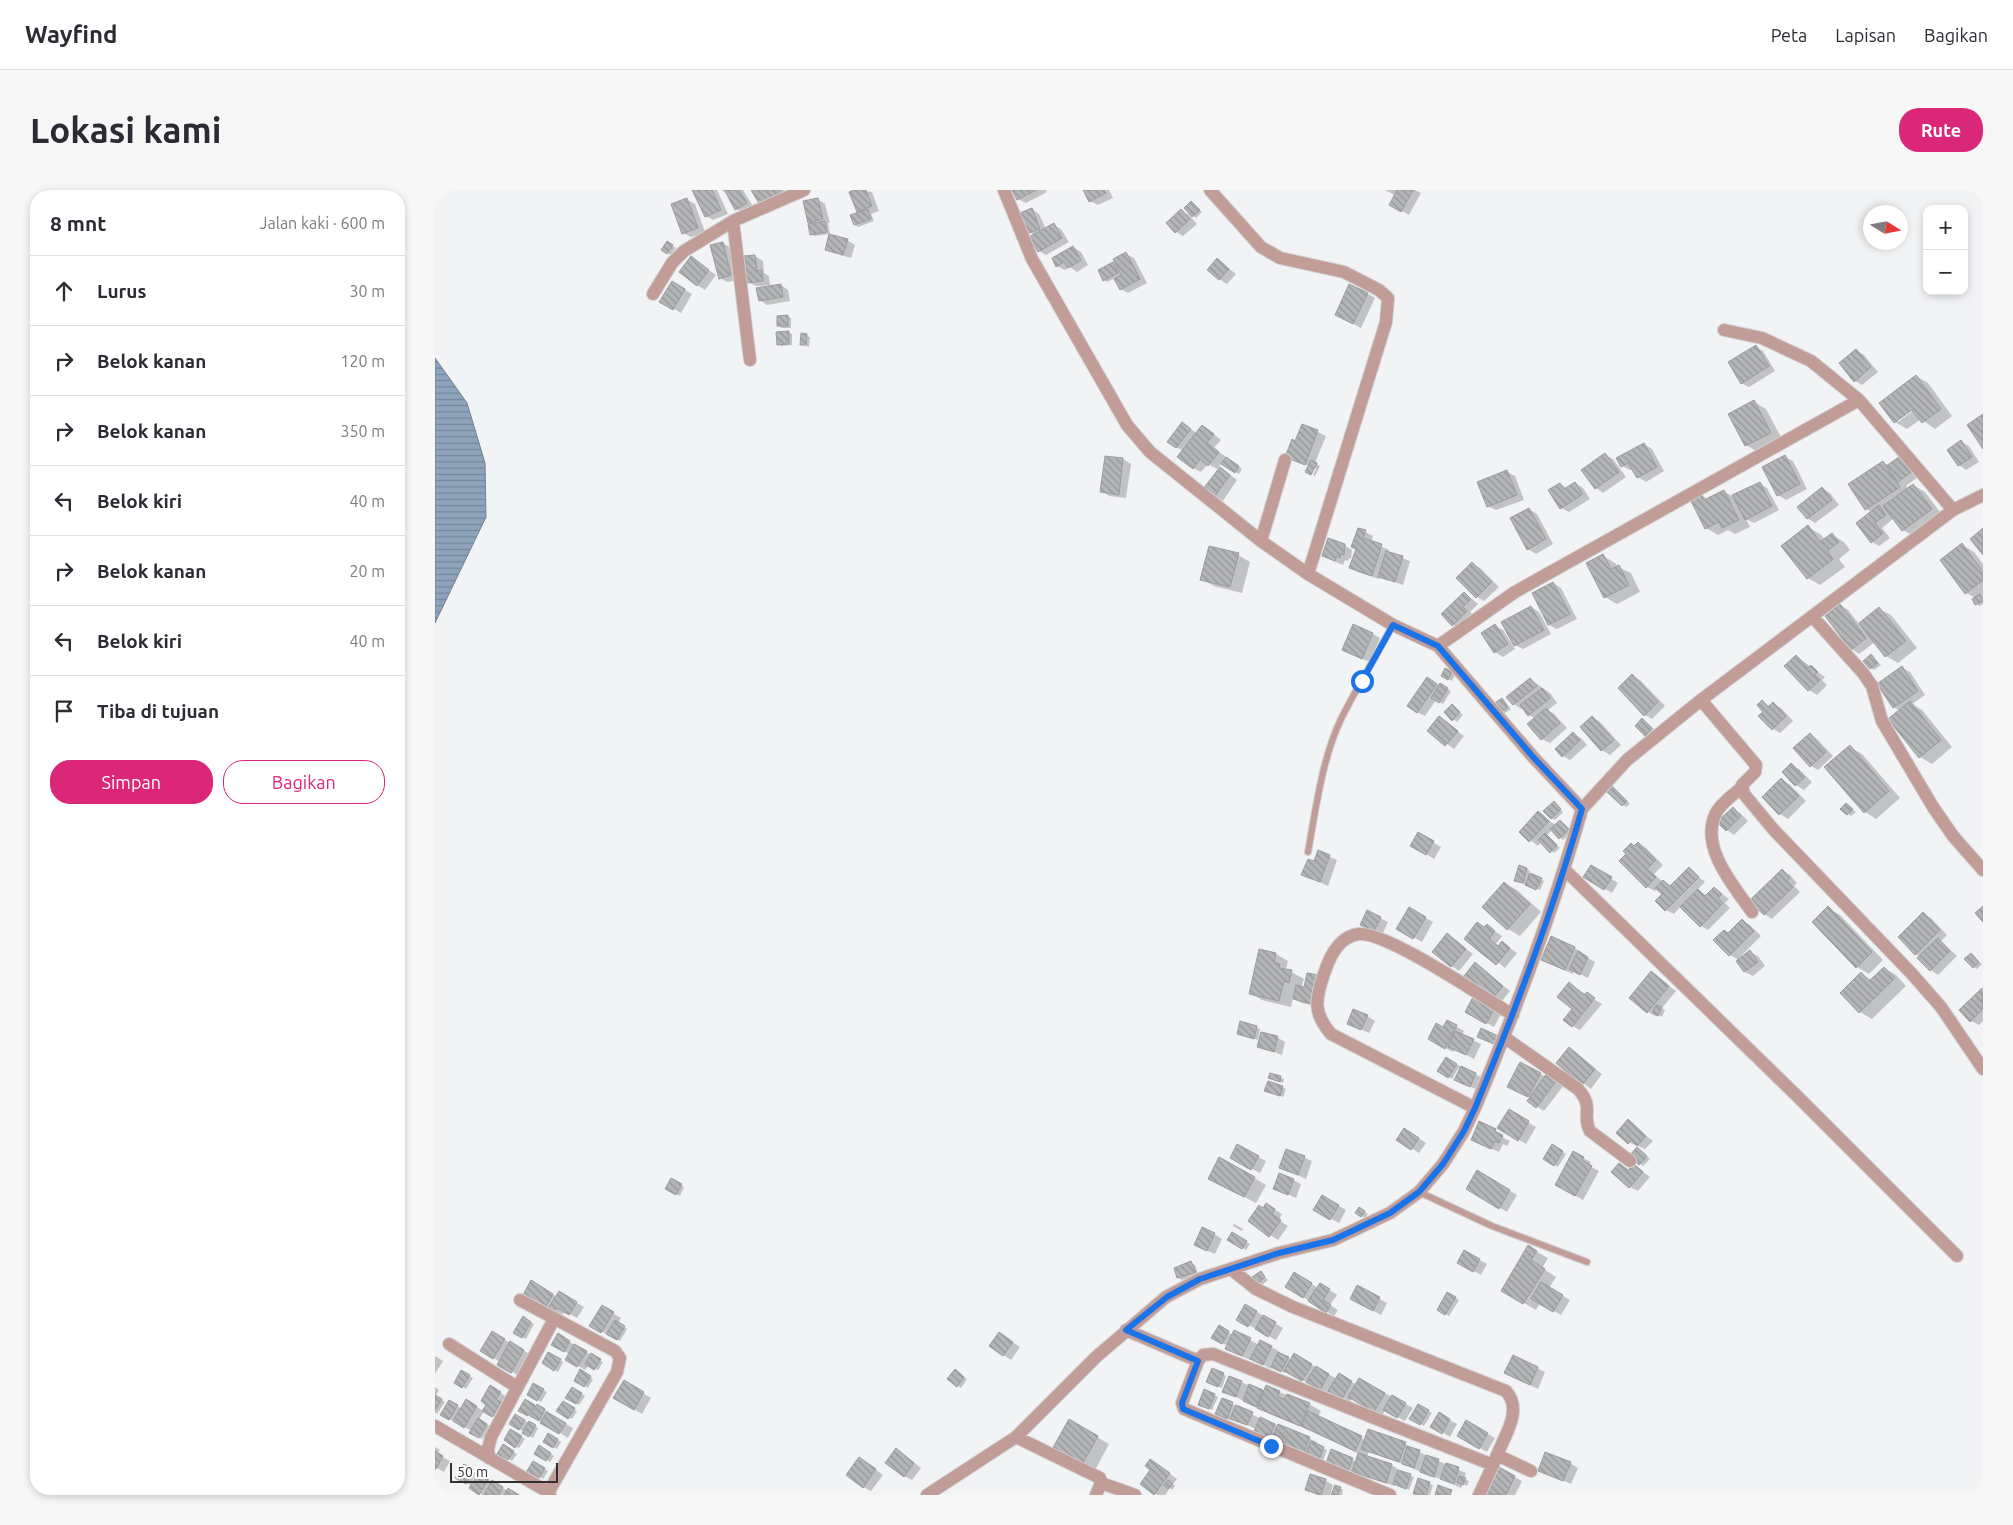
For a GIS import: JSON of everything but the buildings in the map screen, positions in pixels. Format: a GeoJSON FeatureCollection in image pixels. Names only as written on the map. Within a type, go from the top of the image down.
{"type":"FeatureCollection","features":[{"type":"Feature","properties":{"kind":"street"},"geometry":{"type":"LineString","coordinates":[[653,294],[671,263],[684,251],[733,221],[804,190]]}},
{"type":"Feature","properties":{"kind":"street"},"geometry":{"type":"LineString","coordinates":[[1004,190],[1033,259],[1127,425],[1150,452],[1261,541],[1308,574],[1393,625],[1438,646],[1534,758],[1582,809]]}},
{"type":"Feature","properties":{"kind":"street"},"geometry":{"type":"LineString","coordinates":[[1210,190],[1261,247],[1267,251],[1280,258],[1344,272],[1379,290],[1388,298],[1386,322],[1308,574]]}},
{"type":"Feature","properties":{"kind":"street"},"geometry":{"type":"LineString","coordinates":[[733,221],[750,360]]}},
{"type":"Feature","properties":{"kind":"street"},"geometry":{"type":"LineString","coordinates":[[1724,330],[1762,338],[1811,361],[1859,400],[1953,510]]}},
{"type":"Feature","properties":{"kind":"street"},"geometry":{"type":"LineString","coordinates":[[1438,646],[1515,592],[1859,400]]}},
{"type":"Feature","properties":{"kind":"street"},"geometry":{"type":"LineString","coordinates":[[1261,541],[1285,460]]}},
{"type":"Feature","properties":{"kind":"street"},"geometry":{"type":"LineString","coordinates":[[927,1495],[1016,1437],[1126,1330],[1167,1297],[1200,1279],[1279,1253],[1333,1240],[1390,1213],[1419,1192],[1443,1164],[1464,1131],[1475,1108],[1542,939],[1565,870],[1582,809],[1627,760],[1701,700],[1953,510],[1983,495]]}},
{"type":"Feature","properties":{"kind":"street"},"geometry":{"type":"LineString","coordinates":[[1812,616],[1863,673],[1872,686],[1882,721],[1933,807],[1953,836],[1983,870]]}},
{"type":"Feature","properties":{"kind":"street"},"geometry":{"type":"LineString","coordinates":[[1701,700],[1756,765],[1755,772],[1717,811],[1712,831],[1713,845],[1722,867],[1752,912]]}},
{"type":"Feature","properties":{"kind":"street"},"geometry":{"type":"LineString","coordinates":[[1741,788],[1773,829],[1912,974],[1941,1007],[1983,1069]]}},
{"type":"Feature","properties":{"kind":"street"},"geometry":{"type":"LineString","coordinates":[[1565,870],[1798,1097],[1957,1256]]}},
{"type":"Feature","properties":{"kind":"street"},"geometry":{"type":"LineString","coordinates":[[1475,1108],[1331,1034],[1320,1020],[1317,1008],[1319,988],[1327,965],[1336,948],[1347,938],[1359,934],[1373,936],[1418,958],[1513,1015]]}},
{"type":"Feature","properties":{"kind":"street"},"geometry":{"type":"LineString","coordinates":[[1504,1037],[1578,1088],[1588,1104],[1587,1124],[1590,1130],[1631,1161]]}},
{"type":"Feature","properties":{"kind":"street"},"geometry":{"type":"LineString","coordinates":[[1231,1269],[1256,1289],[1293,1307],[1506,1391],[1512,1398],[1514,1415],[1479,1495]]}},
{"type":"Feature","properties":{"kind":"street"},"geometry":{"type":"LineString","coordinates":[[435,1426],[549,1494],[621,1363],[619,1355],[615,1352],[520,1300]]}},
{"type":"Feature","properties":{"kind":"street"},"geometry":{"type":"LineString","coordinates":[[489,1458],[488,1449],[491,1437],[554,1319]]}},
{"type":"Feature","properties":{"kind":"street"},"geometry":{"type":"LineString","coordinates":[[1126,1330],[1198,1361]]}},
{"type":"Feature","properties":{"kind":"street"},"geometry":{"type":"LineString","coordinates":[[449,1344],[517,1387]]}},
{"type":"Feature","properties":{"kind":"street"},"geometry":{"type":"LineString","coordinates":[[1391,1495],[1183,1409],[1182,1403],[1198,1361],[1203,1355],[1213,1354],[1495,1460],[1531,1471]]}},
{"type":"Feature","properties":{"kind":"street"},"geometry":{"type":"LineString","coordinates":[[1016,1437],[1100,1478],[1101,1483],[1096,1495]]}},
{"type":"Feature","properties":{"kind":"street"},"geometry":{"type":"LineString","coordinates":[[1101,1483],[1135,1495]]}},
{"type":"Feature","properties":{"kind":"lane"},"geometry":{"type":"LineString","coordinates":[[1308,852],[1317,800],[1331,746],[1341,720],[1393,625]]}},
{"type":"Feature","properties":{"kind":"lane"},"geometry":{"type":"LineString","coordinates":[[1419,1192],[1492,1226],[1587,1262]]}},
{"type":"Feature","properties":{"kind":"water"},"geometry":{"type":"Polygon","coordinates":[[[435,358],[467,403],[485,463],[486,517],[435,623],[435,358]]]}},
{"type":"Feature","properties":{"kind":"route"},"geometry":{"type":"LineString","coordinates":[[1271,1446],[1183,1409],[1182,1403],[1198,1361],[1126,1330],[1167,1297],[1200,1279],[1279,1253],[1333,1240],[1364,1227],[1390,1213],[1419,1192],[1443,1164],[1464,1131],[1475,1108],[1542,939],[1565,870],[1582,809],[1534,758],[1438,646],[1393,625],[1362,681]]}}]}
